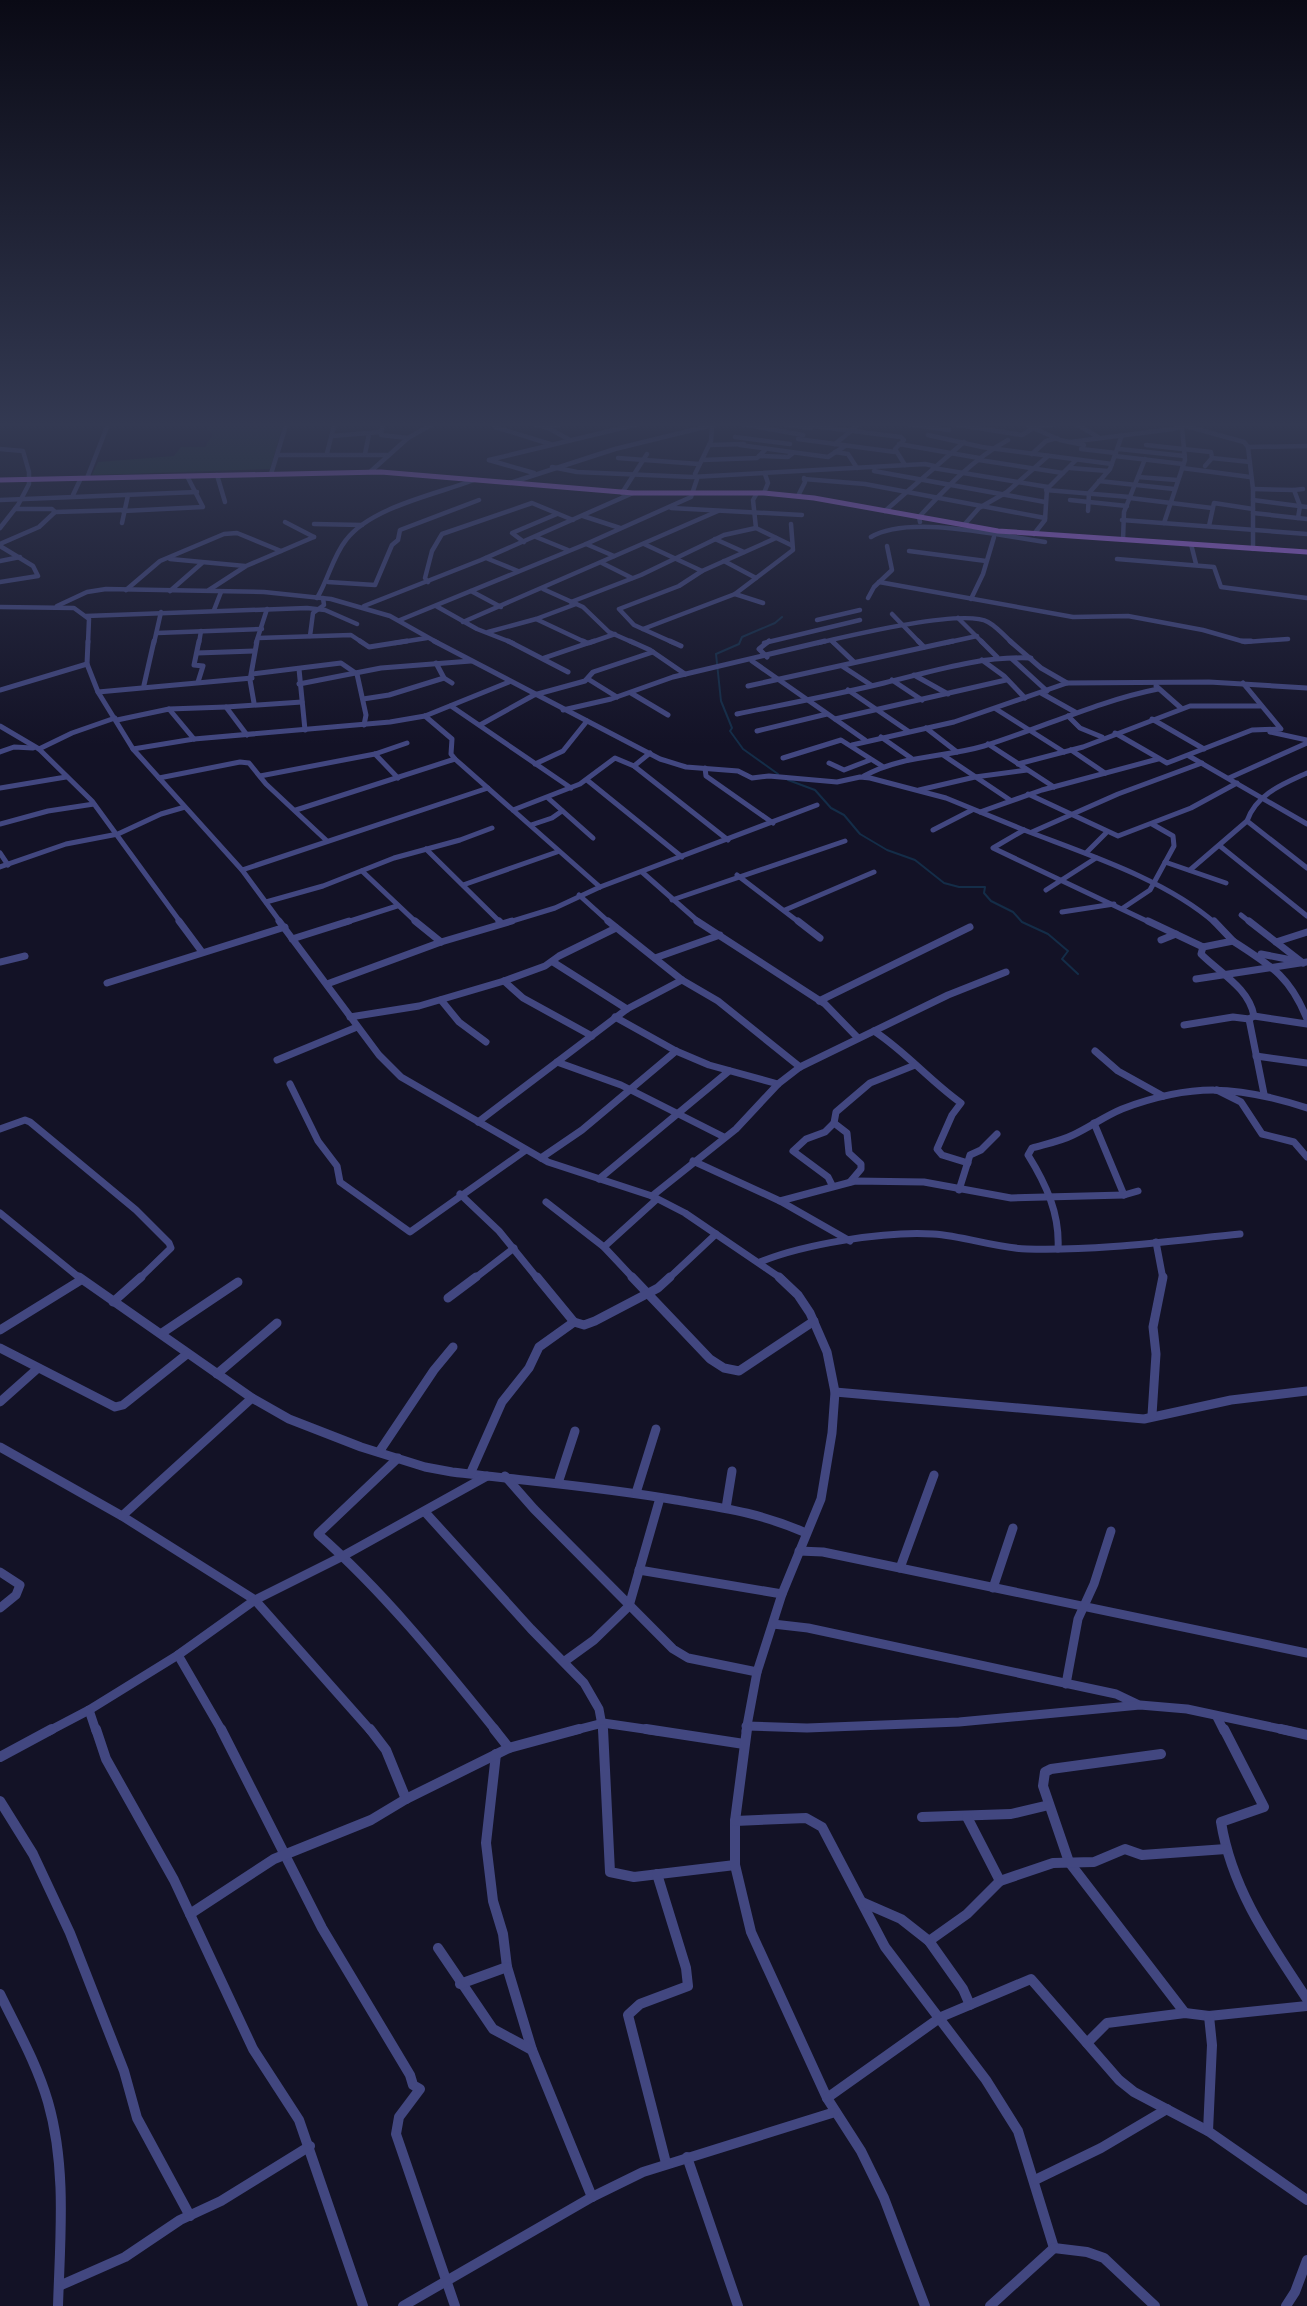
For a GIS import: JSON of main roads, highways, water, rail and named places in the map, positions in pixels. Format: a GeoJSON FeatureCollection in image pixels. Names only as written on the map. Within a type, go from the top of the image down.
{"type":"FeatureCollection","features":[{"type":"Feature","properties":{"kind":"main road"},"geometry":{"type":"LineString","coordinates":[[1000,530],[1307,552]]}},
{"type":"Feature","properties":{"kind":"waterway"},"geometry":{"type":"LineString","coordinates":[[778,774],[743,749],[730,731],[732,728],[721,701],[716,654],[739,644],[742,637],[775,623],[782,617]]}},
{"type":"Feature","properties":{"kind":"waterway"},"geometry":{"type":"LineString","coordinates":[[788,780],[815,790],[831,808],[844,815],[860,834],[887,850],[915,860],[944,883],[959,887],[985,887],[984,893],[991,901],[1013,912],[1022,922],[1048,934],[1068,951],[1062,959],[1078,974]]}}]}
